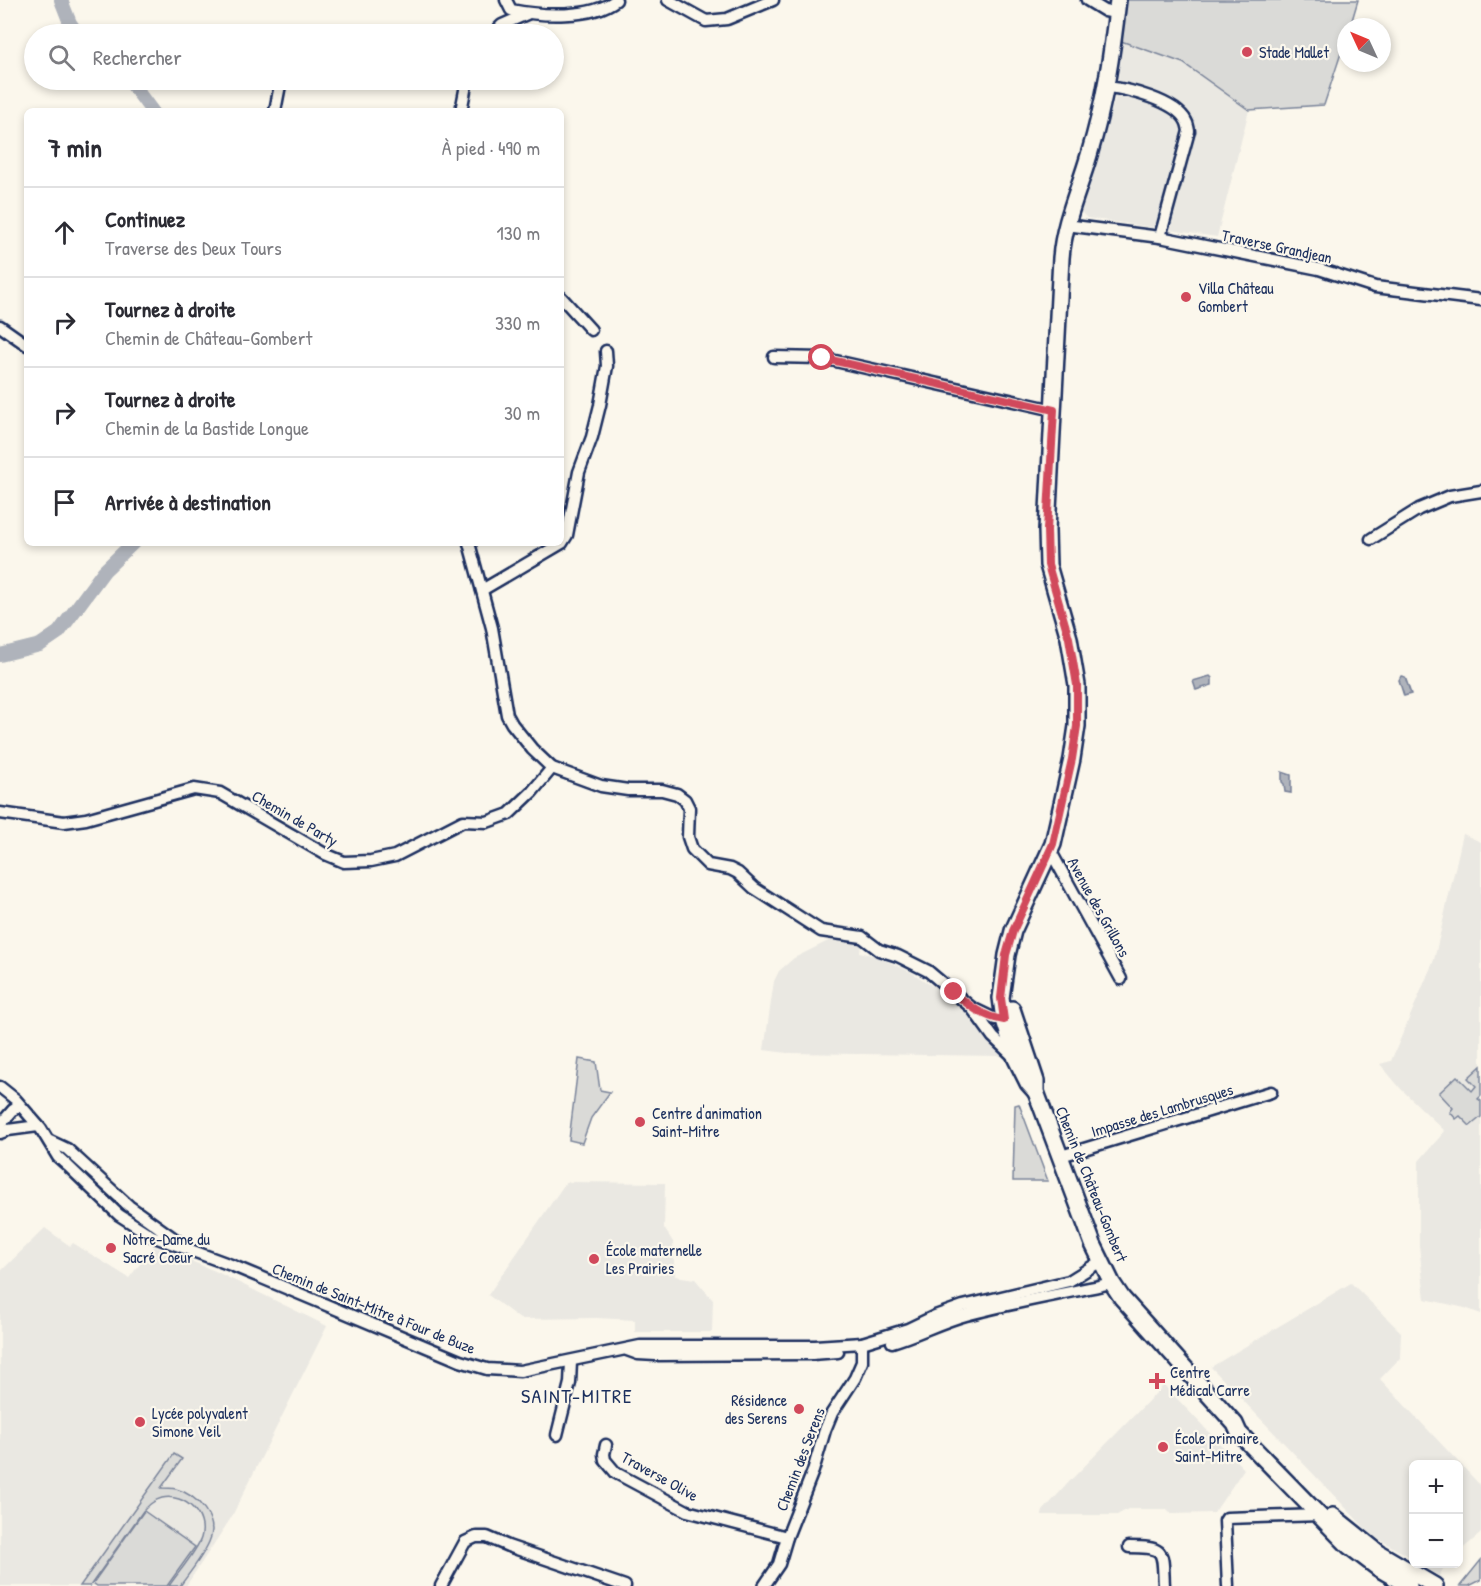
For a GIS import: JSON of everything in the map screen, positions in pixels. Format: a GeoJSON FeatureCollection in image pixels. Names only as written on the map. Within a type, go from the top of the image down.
{"type":"FeatureCollection","features":[{"type":"Feature","properties":{"kind":"street"},"geometry":{"type":"LineString","coordinates":[[506,0],[511,10],[528,14],[583,14],[616,0]]}},
{"type":"Feature","properties":{"kind":"street"},"geometry":{"type":"LineString","coordinates":[[668,0],[706,21],[727,18],[773,0]]}},
{"type":"Feature","properties":{"kind":"street"},"geometry":{"type":"LineString","coordinates":[[1087,0],[1106,11],[1117,7]]}},
{"type":"Feature","properties":{"kind":"street","name":"Chemin de Château-Gombert"},"geometry":{"type":"LineString","coordinates":[[1117,7],[1107,87],[1089,156],[1066,225],[1061,258],[1047,530],[1048,565],[1069,638],[1077,685],[1077,726],[1072,759],[1050,850],[1013,931],[1001,998],[1022,1058],[1028,1083],[1036,1092],[1092,1241],[1112,1283],[1122,1298],[1236,1424],[1239,1433],[1325,1515],[1379,1553],[1435,1586]]}},
{"type":"Feature","properties":{"kind":"street"},"geometry":{"type":"LineString","coordinates":[[504,24],[528,14]]}},
{"type":"Feature","properties":{"kind":"street"},"geometry":{"type":"LineString","coordinates":[[1107,87],[1150,97],[1174,108],[1186,120],[1189,131],[1160,237]]}},
{"type":"Feature","properties":{"kind":"street"},"geometry":{"type":"LineString","coordinates":[[276,108],[279,90]]}},
{"type":"Feature","properties":{"kind":"street"},"geometry":{"type":"LineString","coordinates":[[462,108],[465,90]]}},
{"type":"Feature","properties":{"kind":"street","name":"Traverse Grandjean"},"geometry":{"type":"LineString","coordinates":[[1066,225],[1160,237],[1319,269],[1375,287],[1481,300]]}},
{"type":"Feature","properties":{"kind":"street"},"geometry":{"type":"LineString","coordinates":[[564,300],[591,330]]}},
{"type":"Feature","properties":{"kind":"street"},"geometry":{"type":"LineString","coordinates":[[0,326],[24,343]]}},
{"type":"Feature","properties":{"kind":"street"},"geometry":{"type":"LineString","coordinates":[[564,540],[567,536],[579,472],[592,437],[600,405],[607,366],[606,351]]}},
{"type":"Feature","properties":{"kind":"street"},"geometry":{"type":"LineString","coordinates":[[774,357],[822,358],[1054,410]]}},
{"type":"Feature","properties":{"kind":"street"},"geometry":{"type":"LineString","coordinates":[[1371,539],[1419,509],[1450,495],[1481,491]]}},
{"type":"Feature","properties":{"kind":"street"},"geometry":{"type":"LineString","coordinates":[[470,546],[492,628],[507,715],[532,749],[552,768],[601,786],[628,790],[662,790],[676,794],[685,800],[689,808],[688,837],[692,849],[708,865],[730,869],[738,873],[754,888],[821,931],[862,937],[879,950],[898,956],[928,971],[972,1008],[993,1037],[1022,1058]]}},
{"type":"Feature","properties":{"kind":"street"},"geometry":{"type":"LineString","coordinates":[[482,590],[557,546]]}},
{"type":"Feature","properties":{"kind":"street","name":"Chemin de Party"},"geometry":{"type":"LineString","coordinates":[[0,813],[64,822],[86,819],[194,789],[220,793],[325,854],[344,862],[371,861],[395,856],[464,821],[488,822],[509,814],[552,768]]}},
{"type":"Feature","properties":{"kind":"street","name":"Avenue des Grillons"},"geometry":{"type":"LineString","coordinates":[[1050,850],[1121,979]]}},
{"type":"Feature","properties":{"kind":"street"},"geometry":{"type":"LineString","coordinates":[[972,1008],[995,1019],[1009,1019]]}},
{"type":"Feature","properties":{"kind":"street","name":"Chemin de Saint-Mitre à Four de Buze"},"geometry":{"type":"LineString","coordinates":[[0,1087],[15,1100],[50,1141],[67,1149],[129,1206],[186,1247],[460,1362],[487,1369],[520,1371],[626,1350],[638,1354],[656,1355],[812,1354],[863,1346],[917,1335],[936,1320],[963,1306],[1069,1281],[1101,1261]]}},
{"type":"Feature","properties":{"kind":"street","name":"Impasse des Lambrusques"},"geometry":{"type":"LineString","coordinates":[[1060,1156],[1271,1092]]}},
{"type":"Feature","properties":{"kind":"street"},"geometry":{"type":"LineString","coordinates":[[0,1125],[20,1106]]}},
{"type":"Feature","properties":{"kind":"street"},"geometry":{"type":"LineString","coordinates":[[0,1133],[38,1126]]}},
{"type":"Feature","properties":{"kind":"street","name":"Chemin de Saint-Mitre à Four de Buze"},"geometry":{"type":"LineString","coordinates":[[936,1320],[1112,1283]]}},
{"type":"Feature","properties":{"kind":"street","name":"Chemin des Serens"},"geometry":{"type":"LineString","coordinates":[[764,1586],[779,1564],[813,1471],[825,1430],[832,1413],[855,1378],[862,1362],[863,1346]]}},
{"type":"Feature","properties":{"kind":"street"},"geometry":{"type":"LineString","coordinates":[[557,1435],[570,1383],[571,1362]]}},
{"type":"Feature","properties":{"kind":"street","name":"Traverse Olive"},"geometry":{"type":"LineString","coordinates":[[606,1446],[605,1460],[616,1473],[687,1511],[787,1537]]}},
{"type":"Feature","properties":{"kind":"street"},"geometry":{"type":"LineString","coordinates":[[1228,1586],[1225,1521],[1227,1518],[1325,1515]]}},
{"type":"Feature","properties":{"kind":"street","name":"Chemin de Château-Gombert"},"geometry":{"type":"LineString","coordinates":[[1325,1515],[1349,1546],[1378,1568],[1409,1586]]}},
{"type":"Feature","properties":{"kind":"street"},"geometry":{"type":"LineString","coordinates":[[441,1586],[465,1542],[476,1537],[487,1537],[617,1585]]}},
{"type":"Feature","properties":{"kind":"street"},"geometry":{"type":"LineString","coordinates":[[1129,1547],[1152,1547],[1159,1551],[1163,1558],[1164,1586]]}},
{"type":"Feature","properties":{"kind":"shaded area","name":"Stade Mallet"},"geometry":{"type":"Polygon","coordinates":[[[1126,0],[1358,0],[1353,18],[1337,18],[1337,65],[1324,105],[1249,110],[1183,63],[1121,41],[1126,0]]]}},
{"type":"Feature","properties":{"kind":"shaded area"},"geometry":{"type":"Polygon","coordinates":[[[1121,41],[1183,63],[1249,110],[1217,237],[1087,218],[1080,211],[1117,92],[1121,41]]]}},
{"type":"Feature","properties":{"kind":"shaded area"},"geometry":{"type":"Polygon","coordinates":[[[1210,676],[1212,685],[1196,690],[1193,681],[1210,676]]]}},
{"type":"Feature","properties":{"kind":"shaded area"},"geometry":{"type":"Polygon","coordinates":[[[1401,676],[1405,677],[1411,694],[1404,696],[1399,680],[1401,676]]]}},
{"type":"Feature","properties":{"kind":"shaded area"},"geometry":{"type":"Polygon","coordinates":[[[1282,772],[1291,775],[1291,793],[1285,792],[1282,772]]]}},
{"type":"Feature","properties":{"kind":"shaded area"},"geometry":{"type":"Polygon","coordinates":[[[1463,834],[1481,842],[1481,1314],[1425,1299],[1419,1245],[1419,1161],[1445,1131],[1401,1089],[1380,1064],[1391,1061],[1434,960],[1463,834]]]}},
{"type":"Feature","properties":{"kind":"shaded area"},"geometry":{"type":"Polygon","coordinates":[[[838,936],[862,939],[860,952],[878,957],[911,972],[942,992],[966,1013],[1002,1056],[787,1053],[764,1050],[774,981],[779,971],[794,958],[838,936]]]}},
{"type":"Feature","properties":{"kind":"shaded area"},"geometry":{"type":"Polygon","coordinates":[[[579,1059],[596,1062],[600,1090],[610,1092],[591,1118],[582,1143],[569,1140],[579,1059]]]}},
{"type":"Feature","properties":{"kind":"shaded area"},"geometry":{"type":"Polygon","coordinates":[[[1481,1066],[1481,1096],[1478,1099],[1481,1101],[1481,1117],[1470,1126],[1460,1116],[1456,1119],[1450,1112],[1453,1108],[1439,1093],[1457,1076],[1472,1091],[1476,1086],[1468,1078],[1481,1066]]]}},
{"type":"Feature","properties":{"kind":"shaded area"},"geometry":{"type":"Polygon","coordinates":[[[1019,1104],[1048,1181],[1013,1181],[1015,1105],[1019,1104]]]}},
{"type":"Feature","properties":{"kind":"shaded area","name":"École maternelle Les Prairies"},"geometry":{"type":"Polygon","coordinates":[[[566,1182],[665,1183],[664,1228],[673,1242],[675,1276],[695,1279],[713,1300],[712,1332],[635,1332],[635,1320],[520,1319],[488,1295],[566,1182]]]}},
{"type":"Feature","properties":{"kind":"shaded area","name":"Lycée polyvalent Simone Veil"},"geometry":{"type":"Polygon","coordinates":[[[45,1228],[70,1246],[73,1243],[129,1278],[154,1246],[215,1271],[327,1326],[231,1518],[186,1586],[0,1586],[0,1272],[45,1228]]]}},
{"type":"Feature","properties":{"kind":"shaded area"},"geometry":{"type":"Polygon","coordinates":[[[1351,1283],[1401,1332],[1400,1358],[1380,1379],[1456,1460],[1409,1460],[1409,1557],[1377,1538],[1365,1528],[1211,1367],[1351,1283]]]}},
{"type":"Feature","properties":{"kind":"shaded area","name":"École primaire Saint-Mitre"},"geometry":{"type":"Polygon","coordinates":[[[1164,1385],[1244,1469],[1214,1513],[1171,1514],[1166,1509],[1128,1509],[1117,1515],[1042,1515],[1069,1482],[1164,1385]]]}},
{"type":"Feature","properties":{"kind":"shaded area"},"geometry":{"type":"Polygon","coordinates":[[[174,1454],[182,1459],[161,1488],[176,1489],[192,1496],[204,1509],[211,1525],[212,1534],[209,1542],[196,1565],[180,1586],[169,1586],[195,1549],[201,1538],[202,1530],[198,1514],[193,1508],[179,1499],[162,1498],[154,1501],[143,1511],[90,1586],[80,1586],[174,1454]]]}},
{"type":"Feature","properties":{"kind":"shaded area"},"geometry":{"type":"Polygon","coordinates":[[[1463,1467],[1481,1486],[1481,1533],[1463,1549],[1463,1467]]]}},
{"type":"Feature","properties":{"kind":"shaded area"},"geometry":{"type":"Polygon","coordinates":[[[144,1511],[195,1547],[167,1586],[97,1586],[93,1583],[144,1511]]]}},
{"type":"Feature","properties":{"kind":"shaded area"},"geometry":{"type":"Polygon","coordinates":[[[1481,1560],[1481,1580],[1469,1586],[1460,1586],[1481,1560]]]}},
{"type":"Feature","properties":{"kind":"shaded area"},"geometry":{"type":"Polygon","coordinates":[[[1426,1568],[1444,1568],[1439,1576],[1426,1568]]]}},
{"type":"Feature","properties":{"kind":"waterway"},"geometry":{"type":"LineString","coordinates":[[61,0],[71,24]]}},
{"type":"Feature","properties":{"kind":"waterway"},"geometry":{"type":"LineString","coordinates":[[136,90],[150,108]]}},
{"type":"Feature","properties":{"kind":"waterway"},"geometry":{"type":"LineString","coordinates":[[0,655],[40,645],[59,632],[104,571],[130,546]]}},
{"type":"Feature","properties":{"kind":"place","name":"Stade Mallet"},"geometry":{"type":"Point","coordinates":[1247,52]}},
{"type":"Feature","properties":{"kind":"place","name":"Villa Château Gombert"},"geometry":{"type":"Point","coordinates":[1186,297]}},
{"type":"Feature","properties":{"kind":"place","name":"Centre d'animation Saint-Mitre"},"geometry":{"type":"Point","coordinates":[640,1122]}},
{"type":"Feature","properties":{"kind":"place","name":"Notre-Dame du Sacré Coeur"},"geometry":{"type":"Point","coordinates":[111,1248]}},
{"type":"Feature","properties":{"kind":"place","name":"École maternelle Les Prairies"},"geometry":{"type":"Point","coordinates":[594,1259]}},
{"type":"Feature","properties":{"kind":"place","name":"Centre Médical Carre"},"geometry":{"type":"Point","coordinates":[1157,1381]}},
{"type":"Feature","properties":{"kind":"place","name":"Résidence des Serens"},"geometry":{"type":"Point","coordinates":[799,1409]}},
{"type":"Feature","properties":{"kind":"place","name":"Lycée polyvalent Simone Veil"},"geometry":{"type":"Point","coordinates":[140,1422]}},
{"type":"Feature","properties":{"kind":"place","name":"École primaire Saint-Mitre"},"geometry":{"type":"Point","coordinates":[1163,1447]}},
{"type":"Feature","properties":{"kind":"district","name":"SAINT-MITRE"},"geometry":{"type":"Point","coordinates":[577,1396]}},
{"type":"Feature","properties":{"kind":"route"},"geometry":{"type":"LineString","coordinates":[[822,358],[1054,410],[1047,530],[1048,565],[1069,638],[1077,685],[1077,726],[1072,759],[1053,844],[1032,886],[1013,931],[1006,955],[1001,998],[1004,1020],[995,1019],[972,1008],[954,992]]}}]}
